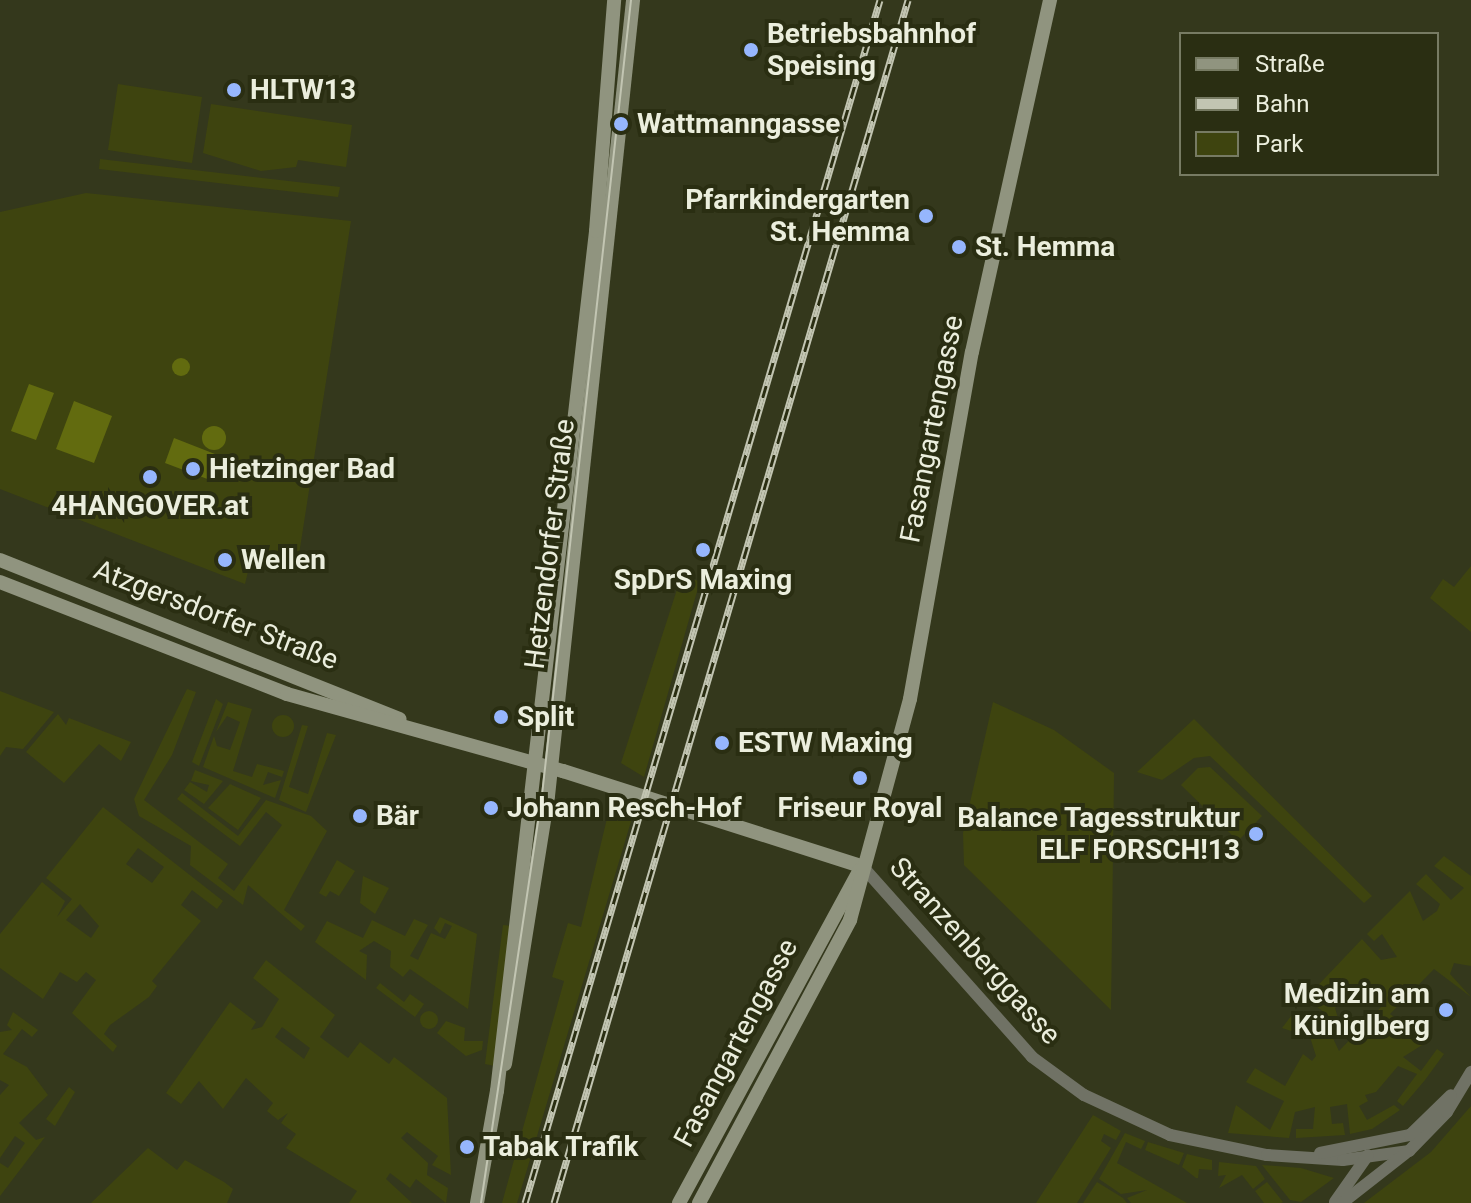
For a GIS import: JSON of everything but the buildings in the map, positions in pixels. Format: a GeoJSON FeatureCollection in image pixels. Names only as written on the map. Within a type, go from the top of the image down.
{"type":"FeatureCollection","features":[{"type":"Feature","properties":{"kind":"main road","name":"Hetzendorfer Straße"},"geometry":{"type":"LineString","coordinates":[[477,1203],[497,1091],[596,231],[614,0]]}},
{"type":"Feature","properties":{"kind":"main road","name":"Hetzendorfer Straße"},"geometry":{"type":"LineString","coordinates":[[497,1091],[513,1040],[551,767],[633,0]]}},
{"type":"Feature","properties":{"kind":"main road","name":"Fasangartengasse"},"geometry":{"type":"LineString","coordinates":[[699,1203],[821,986],[863,867],[910,699],[972,352],[1050,0]]}},
{"type":"Feature","properties":{"kind":"main road","name":"Atzgersdorfer Straße"},"geometry":{"type":"LineString","coordinates":[[0,560],[361,698],[411,725]]}},
{"type":"Feature","properties":{"kind":"main road","name":"Atzgersdorfer Straße"},"geometry":{"type":"LineString","coordinates":[[0,582],[287,694],[411,725],[533,763]]}},
{"type":"Feature","properties":{"kind":"main road"},"geometry":{"type":"LineString","coordinates":[[533,763],[551,767]]}},
{"type":"Feature","properties":{"kind":"main road","name":"Stranzenberggasse"},"geometry":{"type":"LineString","coordinates":[[551,767],[863,867]]}},
{"type":"Feature","properties":{"kind":"main road","name":"Fasangartengasse"},"geometry":{"type":"LineString","coordinates":[[679,1203],[863,867]]}},
{"type":"Feature","properties":{"kind":"street","name":"Stranzenberggasse"},"geometry":{"type":"LineString","coordinates":[[863,867],[1004,1030],[1084,1095],[1170,1135],[1310,1156],[1409,1151],[1439,1123],[1469,1075]]}},
{"type":"Feature","properties":{"kind":"street","name":"Stranzenberggasse"},"geometry":{"type":"LineString","coordinates":[[1371,1153],[1419,1130],[1469,1075]]}},
{"type":"Feature","properties":{"kind":"street"},"geometry":{"type":"LineString","coordinates":[[1342,1203],[1409,1151]]}},
{"type":"Feature","properties":{"kind":"street"},"geometry":{"type":"LineString","coordinates":[[1364,1186],[1371,1153]]}},
{"type":"Feature","properties":{"kind":"street"},"geometry":{"type":"LineString","coordinates":[[1335,1203],[1371,1153]]}},
{"type":"Feature","properties":{"kind":"green space"},"geometry":{"type":"Polygon","coordinates":[[[118,84],[202,97],[192,163],[108,150],[118,84]]]}},
{"type":"Feature","properties":{"kind":"green space"},"geometry":{"type":"Polygon","coordinates":[[[211,104],[352,125],[346,167],[298,160],[296,167],[261,171],[203,153],[211,104]]]}},
{"type":"Feature","properties":{"kind":"green space"},"geometry":{"type":"Polygon","coordinates":[[[100,159],[340,187],[338,197],[99,169],[100,159]]]}},
{"type":"Feature","properties":{"kind":"green space"},"geometry":{"type":"Polygon","coordinates":[[[86,193],[351,221],[298,561],[253,551],[245,584],[0,489],[0,212],[86,193]]]}},
{"type":"Feature","properties":{"kind":"green space"},"geometry":{"type":"Polygon","coordinates":[[[1471,566],[1471,632],[1430,598],[1443,579],[1454,587],[1471,566]]]}},
{"type":"Feature","properties":{"kind":"green space"},"geometry":{"type":"Polygon","coordinates":[[[681,577],[700,581],[644,777],[621,763],[681,577]]]}},
{"type":"Feature","properties":{"kind":"green space"},"geometry":{"type":"Polygon","coordinates":[[[187,689],[196,692],[172,755],[144,800],[228,864],[218,878],[234,891],[282,825],[266,812],[240,846],[177,799],[182,793],[238,836],[266,800],[311,816],[327,831],[284,910],[305,926],[301,931],[248,885],[243,905],[190,865],[191,846],[139,816],[134,799],[187,689]]]}},
{"type":"Feature","properties":{"kind":"green space"},"geometry":{"type":"Polygon","coordinates":[[[0,691],[54,712],[23,749],[6,747],[0,756],[0,691]]]}},
{"type":"Feature","properties":{"kind":"green space"},"geometry":{"type":"Polygon","coordinates":[[[216,699],[223,704],[199,766],[192,762],[216,699]]]}},
{"type":"Feature","properties":{"kind":"green space"},"geometry":{"type":"Polygon","coordinates":[[[228,702],[252,709],[233,771],[252,777],[257,764],[284,771],[282,777],[268,772],[263,785],[281,780],[275,798],[203,767],[214,736],[217,746],[230,750],[240,722],[227,716],[216,732],[228,702]]]}},
{"type":"Feature","properties":{"kind":"green space"},"geometry":{"type":"Polygon","coordinates":[[[993,702],[1054,730],[1114,773],[1111,1010],[964,865],[963,833],[993,702]]]}},
{"type":"Feature","properties":{"kind":"green space"},"geometry":{"type":"Polygon","coordinates":[[[58,714],[66,725],[69,718],[131,742],[121,761],[99,744],[64,783],[26,752],[58,714]]]}},
{"type":"Feature","properties":{"kind":"green space"},"geometry":{"type":"Polygon","coordinates":[[[283,715],[291,718],[294,726],[291,734],[283,737],[275,734],[272,726],[275,718],[283,715]]]}},
{"type":"Feature","properties":{"kind":"green space"},"geometry":{"type":"Polygon","coordinates":[[[1194,719],[1372,896],[1364,903],[1210,756],[1194,758],[1162,780],[1137,772],[1194,719]]]}},
{"type":"Feature","properties":{"kind":"green space"},"geometry":{"type":"Polygon","coordinates":[[[302,725],[308,726],[289,787],[308,794],[327,733],[336,735],[306,812],[279,800],[302,725]]]}},
{"type":"Feature","properties":{"kind":"green space"},"geometry":{"type":"Polygon","coordinates":[[[1210,767],[1262,816],[1238,841],[1181,785],[1198,768],[1210,767]]]}},
{"type":"Feature","properties":{"kind":"green space"},"geometry":{"type":"Polygon","coordinates":[[[195,770],[223,781],[204,804],[184,790],[190,782],[207,792],[209,785],[191,781],[195,770]]]}},
{"type":"Feature","properties":{"kind":"green space"},"geometry":{"type":"Polygon","coordinates":[[[230,784],[261,798],[238,830],[208,808],[230,784]]]}},
{"type":"Feature","properties":{"kind":"green space"},"geometry":{"type":"Polygon","coordinates":[[[103,807],[223,901],[217,909],[192,890],[181,905],[201,921],[152,981],[157,986],[149,997],[110,1025],[104,1034],[117,1046],[113,1052],[72,1013],[96,980],[86,972],[77,982],[60,972],[43,999],[0,968],[0,934],[42,882],[65,901],[57,917],[72,899],[46,878],[103,807]],[[138,848],[126,864],[152,883],[164,867],[138,848]],[[80,904],[66,920],[91,938],[99,926],[80,904]]]}},
{"type":"Feature","properties":{"kind":"green space"},"geometry":{"type":"Polygon","coordinates":[[[609,810],[632,818],[517,1203],[502,1203],[564,981],[552,977],[568,923],[581,927],[609,810]]]}},
{"type":"Feature","properties":{"kind":"green space"},"geometry":{"type":"Polygon","coordinates":[[[1444,856],[1471,876],[1471,966],[1454,963],[1450,974],[1471,997],[1434,969],[1390,1014],[1427,1042],[1403,1057],[1421,1071],[1437,1049],[1444,1054],[1425,1080],[1403,1106],[1397,1101],[1417,1074],[1398,1066],[1376,1092],[1365,1095],[1368,1101],[1359,1106],[1367,1120],[1394,1105],[1400,1110],[1372,1129],[1350,1134],[1347,1104],[1330,1107],[1332,1124],[1343,1123],[1345,1135],[1296,1138],[1296,1129],[1313,1129],[1315,1107],[1295,1112],[1289,1138],[1228,1133],[1236,1105],[1270,1130],[1284,1101],[1246,1082],[1255,1068],[1285,1086],[1303,1054],[1312,1061],[1316,1056],[1310,1037],[1282,1028],[1295,1011],[1331,1034],[1339,1051],[1384,1004],[1365,984],[1335,1008],[1340,1025],[1306,998],[1362,939],[1381,960],[1397,957],[1382,934],[1374,941],[1367,934],[1410,891],[1423,921],[1437,911],[1440,904],[1416,884],[1426,874],[1451,900],[1464,888],[1434,866],[1444,856]]]}},
{"type":"Feature","properties":{"kind":"green space"},"geometry":{"type":"Polygon","coordinates":[[[337,860],[355,871],[339,896],[330,891],[326,897],[319,893],[337,860]]]}},
{"type":"Feature","properties":{"kind":"green space"},"geometry":{"type":"Polygon","coordinates":[[[363,876],[389,888],[375,914],[360,903],[363,876]]]}},
{"type":"Feature","properties":{"kind":"green space"},"geometry":{"type":"Polygon","coordinates":[[[440,917],[477,934],[468,1009],[410,969],[403,977],[390,967],[391,951],[374,941],[359,951],[367,955],[366,980],[315,942],[327,921],[363,938],[372,920],[405,936],[414,919],[428,925],[410,956],[418,960],[431,933],[445,939],[452,926],[445,923],[440,934],[434,928],[440,917]]]}},
{"type":"Feature","properties":{"kind":"green space"},"geometry":{"type":"Polygon","coordinates":[[[503,925],[513,926],[495,1066],[485,1064],[503,925]]]}},
{"type":"Feature","properties":{"kind":"green space"},"geometry":{"type":"Polygon","coordinates":[[[266,960],[335,1015],[320,1037],[348,1058],[360,1042],[389,1064],[394,1057],[447,1098],[451,1175],[432,1165],[438,1156],[407,1132],[401,1138],[428,1163],[427,1175],[448,1188],[446,1203],[416,1179],[410,1188],[390,1173],[386,1179],[412,1203],[349,1203],[357,1191],[286,1148],[296,1134],[281,1123],[288,1113],[278,1120],[267,1111],[273,1103],[246,1078],[223,1109],[199,1081],[181,1104],[166,1093],[230,1002],[256,1022],[251,1030],[262,1027],[279,999],[253,978],[266,960]],[[282,1027],[275,1037],[304,1059],[310,1048],[282,1027]]]}},
{"type":"Feature","properties":{"kind":"green space"},"geometry":{"type":"Polygon","coordinates":[[[380,983],[404,1002],[410,994],[424,1004],[415,1017],[376,988],[380,983]]]}},
{"type":"Feature","properties":{"kind":"green space"},"geometry":{"type":"Polygon","coordinates":[[[425,1011],[433,1011],[438,1020],[436,1027],[425,1029],[420,1024],[420,1016],[425,1011]]]}},
{"type":"Feature","properties":{"kind":"green space"},"geometry":{"type":"Polygon","coordinates":[[[13,1012],[38,1030],[32,1037],[22,1029],[3,1054],[27,1067],[48,1095],[19,1123],[36,1140],[45,1137],[0,1196],[0,1163],[8,1168],[25,1143],[15,1136],[0,1158],[0,1095],[9,1085],[0,1080],[0,1032],[12,1030],[7,1025],[13,1012]]]}},
{"type":"Feature","properties":{"kind":"green space"},"geometry":{"type":"Polygon","coordinates":[[[446,1021],[465,1028],[464,1041],[483,1041],[482,1050],[466,1056],[437,1033],[446,1021]]]}},
{"type":"Feature","properties":{"kind":"green space"},"geometry":{"type":"Polygon","coordinates":[[[69,1087],[75,1092],[55,1126],[46,1119],[69,1087]]]}},
{"type":"Feature","properties":{"kind":"green space"},"geometry":{"type":"Polygon","coordinates":[[[1471,1106],[1471,1203],[1364,1203],[1431,1152],[1471,1106]]]}},
{"type":"Feature","properties":{"kind":"green space"},"geometry":{"type":"Polygon","coordinates":[[[1093,1115],[1121,1131],[1116,1140],[1104,1134],[1101,1141],[1111,1148],[1077,1203],[1036,1203],[1093,1115]]]}},
{"type":"Feature","properties":{"kind":"green space"},"geometry":{"type":"Polygon","coordinates":[[[1125,1133],[1145,1141],[1141,1149],[1126,1142],[1117,1163],[1187,1203],[1131,1203],[1127,1198],[1147,1190],[1121,1194],[1099,1179],[1125,1133]]]}},
{"type":"Feature","properties":{"kind":"green space"},"geometry":{"type":"Polygon","coordinates":[[[1148,1142],[1184,1153],[1179,1165],[1145,1150],[1148,1142]]]}},
{"type":"Feature","properties":{"kind":"green space"},"geometry":{"type":"Polygon","coordinates":[[[148,1148],[177,1170],[185,1160],[224,1182],[233,1189],[227,1203],[91,1203],[148,1148]]]}},
{"type":"Feature","properties":{"kind":"green space"},"geometry":{"type":"Polygon","coordinates":[[[1187,1154],[1212,1160],[1212,1170],[1199,1169],[1196,1178],[1182,1167],[1187,1154]]]}},
{"type":"Feature","properties":{"kind":"green space"},"geometry":{"type":"Polygon","coordinates":[[[1219,1162],[1256,1166],[1265,1179],[1253,1189],[1242,1175],[1219,1188],[1226,1175],[1218,1176],[1219,1162]]]}},
{"type":"Feature","properties":{"kind":"green space"},"geometry":{"type":"Polygon","coordinates":[[[1262,1165],[1301,1168],[1334,1178],[1301,1202],[1290,1200],[1262,1165]]]}},
{"type":"Feature","properties":{"kind":"green space"},"geometry":{"type":"Polygon","coordinates":[[[1097,1182],[1123,1198],[1127,1203],[1083,1203],[1097,1182]]]}},
{"type":"Feature","properties":{"kind":"green space"},"geometry":{"type":"Polygon","coordinates":[[[1267,1182],[1283,1202],[1264,1203],[1255,1191],[1267,1182]]]}},
{"type":"Feature","properties":{"kind":"shaded area"},"geometry":{"type":"Polygon","coordinates":[[[181,358],[190,367],[181,376],[172,367],[181,358]]]}},
{"type":"Feature","properties":{"kind":"shaded area"},"geometry":{"type":"Polygon","coordinates":[[[29,384],[54,393],[36,440],[11,431],[29,384]]]}},
{"type":"Feature","properties":{"kind":"shaded area"},"geometry":{"type":"Polygon","coordinates":[[[74,401],[112,416],[94,463],[56,449],[74,401]]]}},
{"type":"Feature","properties":{"kind":"shaded area"},"geometry":{"type":"Polygon","coordinates":[[[214,426],[223,429],[226,438],[223,447],[214,450],[205,447],[202,438],[205,429],[214,426]]]}},
{"type":"Feature","properties":{"kind":"shaded area"},"geometry":{"type":"Polygon","coordinates":[[[174,438],[220,456],[210,480],[165,463],[174,438]]]}},
{"type":"Feature","properties":{"kind":"tram line"},"geometry":{"type":"LineString","coordinates":[[481,1203],[542,795],[631,0]]}},
{"type":"Feature","properties":{"kind":"railway"},"geometry":{"type":"LineString","coordinates":[[525,1203],[880,0]]}},
{"type":"Feature","properties":{"kind":"railway"},"geometry":{"type":"LineString","coordinates":[[554,1203],[908,0]]}},
{"type":"Feature","properties":{"kind":"place","name":"Betriebsbahnhof Speising"},"geometry":{"type":"Point","coordinates":[751,50]}},
{"type":"Feature","properties":{"kind":"place","name":"HLTW13"},"geometry":{"type":"Point","coordinates":[234,90]}},
{"type":"Feature","properties":{"kind":"place","name":"Wattmanngasse"},"geometry":{"type":"Point","coordinates":[621,124]}},
{"type":"Feature","properties":{"kind":"place","name":"Pfarrkindergarten St. Hemma"},"geometry":{"type":"Point","coordinates":[926,216]}},
{"type":"Feature","properties":{"kind":"place","name":"St. Hemma"},"geometry":{"type":"Point","coordinates":[959,247]}},
{"type":"Feature","properties":{"kind":"place","name":"Hietzinger Bad"},"geometry":{"type":"Point","coordinates":[193,469]}},
{"type":"Feature","properties":{"kind":"place","name":"4HANGOVER.at"},"geometry":{"type":"Point","coordinates":[150,477]}},
{"type":"Feature","properties":{"kind":"place","name":"SpDrS Maxing"},"geometry":{"type":"Point","coordinates":[703,550]}},
{"type":"Feature","properties":{"kind":"place","name":"Wellen"},"geometry":{"type":"Point","coordinates":[225,560]}},
{"type":"Feature","properties":{"kind":"place","name":"Split"},"geometry":{"type":"Point","coordinates":[501,717]}},
{"type":"Feature","properties":{"kind":"place","name":"ESTW Maxing"},"geometry":{"type":"Point","coordinates":[722,743]}},
{"type":"Feature","properties":{"kind":"place","name":"Friseur Royal"},"geometry":{"type":"Point","coordinates":[860,778]}},
{"type":"Feature","properties":{"kind":"place","name":"Johann Resch-Hof"},"geometry":{"type":"Point","coordinates":[491,808]}},
{"type":"Feature","properties":{"kind":"place","name":"Bär"},"geometry":{"type":"Point","coordinates":[360,816]}},
{"type":"Feature","properties":{"kind":"place","name":"Balance Tagesstruktur ELF FORSCH!13"},"geometry":{"type":"Point","coordinates":[1256,834]}},
{"type":"Feature","properties":{"kind":"place","name":"Medizin am Küniglberg"},"geometry":{"type":"Point","coordinates":[1446,1010]}},
{"type":"Feature","properties":{"kind":"place","name":"Tabak Trafik"},"geometry":{"type":"Point","coordinates":[467,1147]}}]}
